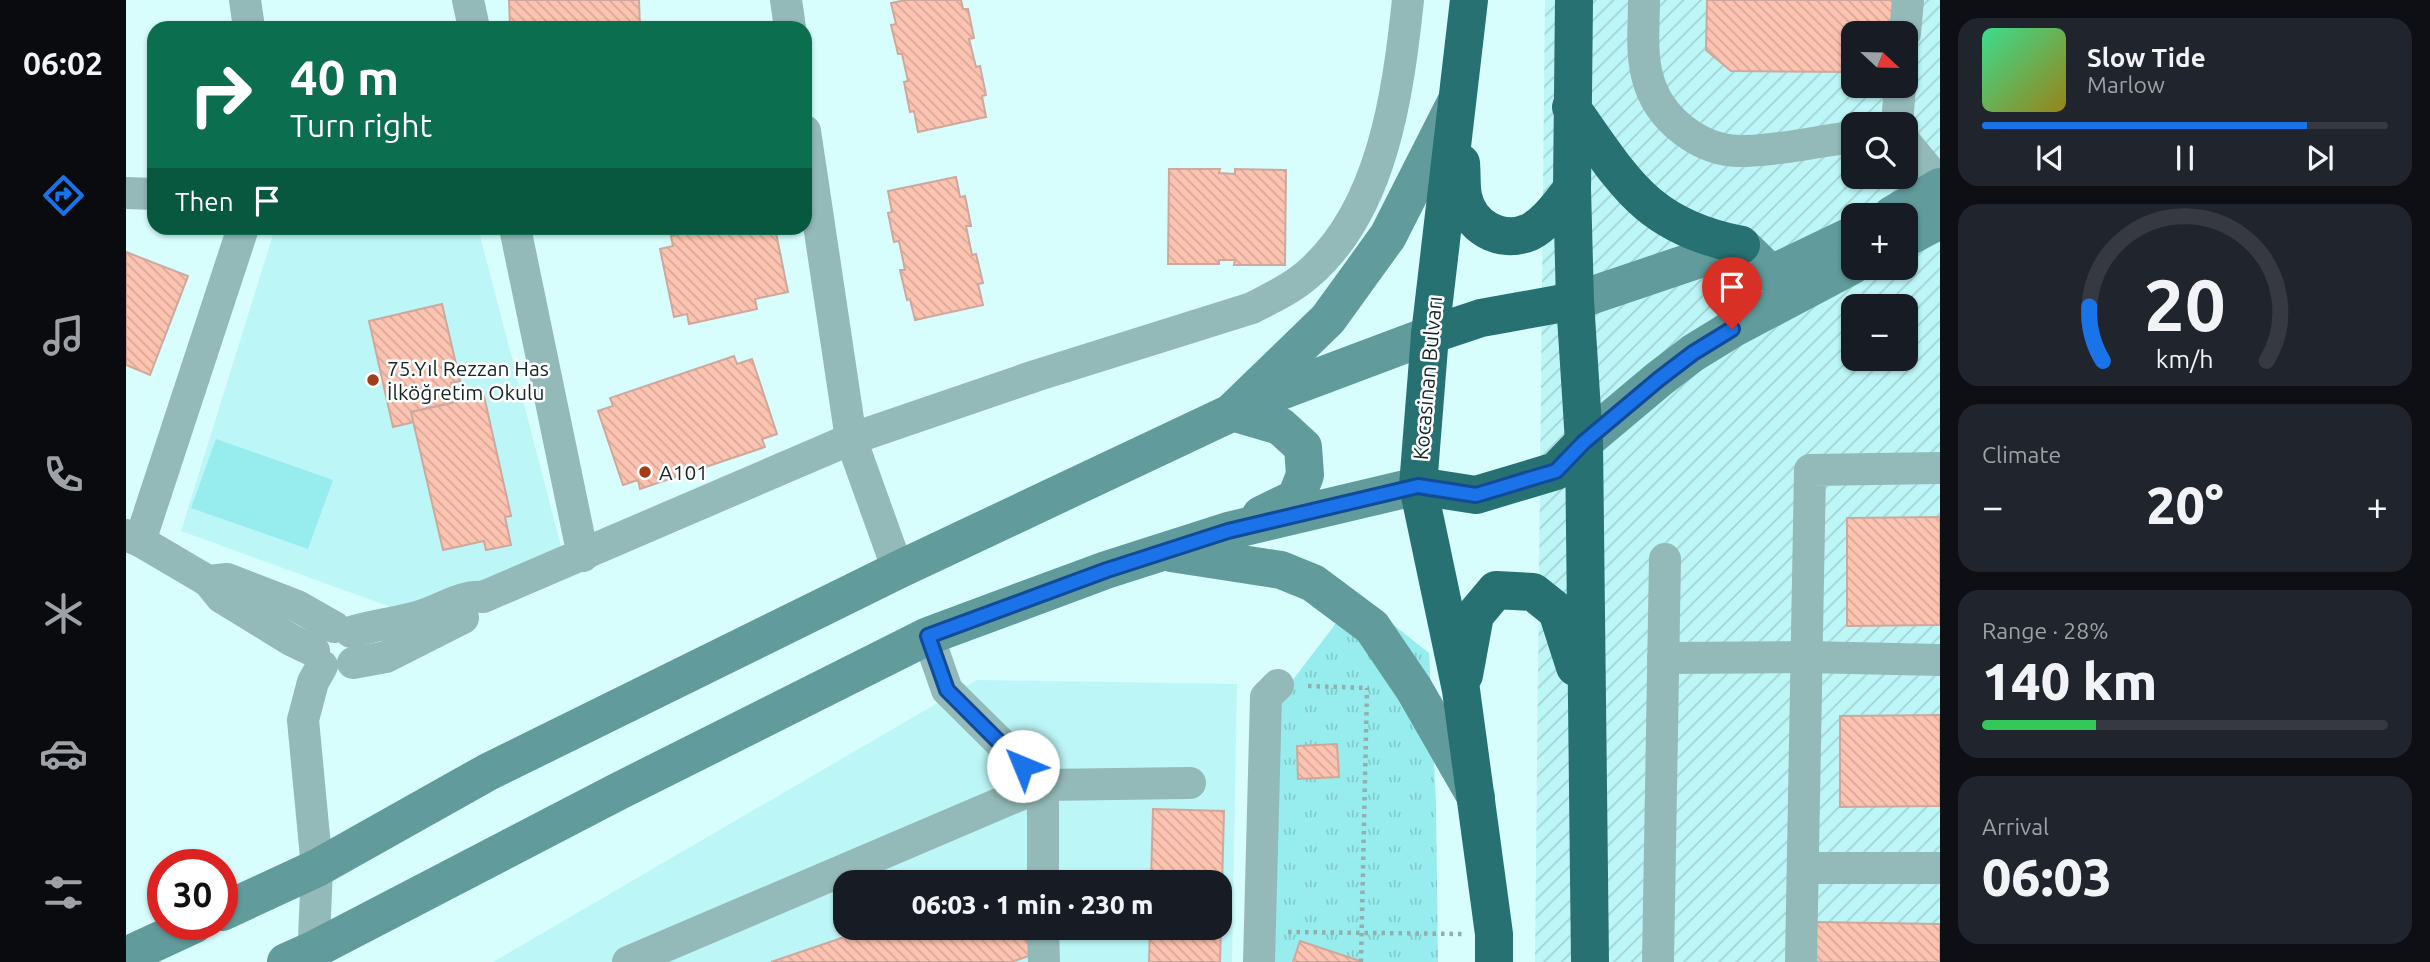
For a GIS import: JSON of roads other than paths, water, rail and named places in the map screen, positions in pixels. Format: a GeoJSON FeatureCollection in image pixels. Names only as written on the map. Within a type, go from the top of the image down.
{"type":"FeatureCollection","features":[{"type":"Feature","properties":{"kind":"highway","name":"Kocasinan Bulvarı"},"geometry":{"type":"LineString","coordinates":[[1469,0],[1430,335],[1418,486],[1461,690],[1494,948]]}},
{"type":"Feature","properties":{"kind":"highway"},"geometry":{"type":"LineString","coordinates":[[1574,0],[1572,189],[1575,301],[1584,442],[1590,962]]}},
{"type":"Feature","properties":{"kind":"highway"},"geometry":{"type":"LineString","coordinates":[[1457,102],[1463,196],[1469,212],[1478,224],[1489,232],[1518,236],[1531,231],[1556,209],[1572,189]]}},
{"type":"Feature","properties":{"kind":"highway"},"geometry":{"type":"LineString","coordinates":[[1571,107],[1626,184],[1644,202],[1688,230],[1714,240],[1741,245]]}},
{"type":"Feature","properties":{"kind":"highway"},"geometry":{"type":"LineString","coordinates":[[1430,335],[1481,318],[1575,301]]}},
{"type":"Feature","properties":{"kind":"highway"},"geometry":{"type":"LineString","coordinates":[[1418,486],[1476,495],[1556,471],[1584,442]]}},
{"type":"Feature","properties":{"kind":"highway"},"geometry":{"type":"LineString","coordinates":[[1461,690],[1475,615],[1496,590],[1533,592],[1557,611],[1587,706]]}},
{"type":"Feature","properties":{"kind":"street"},"geometry":{"type":"LineString","coordinates":[[245,0],[248,21]]}},
{"type":"Feature","properties":{"kind":"street"},"geometry":{"type":"LineString","coordinates":[[468,0],[472,21]]}},
{"type":"Feature","properties":{"kind":"street"},"geometry":{"type":"LineString","coordinates":[[786,0],[789,21]]}},
{"type":"Feature","properties":{"kind":"street"},"geometry":{"type":"LineString","coordinates":[[304,958],[317,868],[303,720],[318,658],[319,635],[326,629],[342,629],[420,616],[470,596],[483,597],[851,439],[1035,376],[1252,308],[1282,293],[1307,276],[1335,247],[1359,210],[1388,126],[1408,0]]}},
{"type":"Feature","properties":{"kind":"street"},"geometry":{"type":"LineString","coordinates":[[1644,0],[1647,76],[1656,100],[1671,120],[1693,138],[1720,149],[1745,152],[1841,138]]}},
{"type":"Feature","properties":{"kind":"street"},"geometry":{"type":"LineString","coordinates":[[1906,21],[1908,0]]}},
{"type":"Feature","properties":{"kind":"street"},"geometry":{"type":"LineString","coordinates":[[1232,412],[1328,318],[1388,236],[1457,102]]}},
{"type":"Feature","properties":{"kind":"street"},"geometry":{"type":"LineString","coordinates":[[1912,203],[1940,186],[1918,158]]}},
{"type":"Feature","properties":{"kind":"street"},"geometry":{"type":"LineString","coordinates":[[812,178],[851,439],[898,570]]}},
{"type":"Feature","properties":{"kind":"street"},"geometry":{"type":"LineString","coordinates":[[126,193],[147,194]]}},
{"type":"Feature","properties":{"kind":"street"},"geometry":{"type":"LineString","coordinates":[[1918,232],[1940,220]]}},
{"type":"Feature","properties":{"kind":"street"},"geometry":{"type":"LineString","coordinates":[[208,581],[227,579],[297,606],[342,629],[359,647],[353,663],[346,669],[330,670],[318,658],[221,597],[208,581],[133,538],[241,235]]}},
{"type":"Feature","properties":{"kind":"street"},"geometry":{"type":"LineString","coordinates":[[515,235],[583,556]]}},
{"type":"Feature","properties":{"kind":"street"},"geometry":{"type":"LineString","coordinates":[[1575,301],[1741,245],[1771,274],[1841,241]]}},
{"type":"Feature","properties":{"kind":"street"},"geometry":{"type":"LineString","coordinates":[[1584,442],[1693,353],[1732,329],[1841,271]]}},
{"type":"Feature","properties":{"kind":"street"},"geometry":{"type":"LineString","coordinates":[[238,905],[317,868],[488,772],[898,570],[1265,397],[1430,335]]}},
{"type":"Feature","properties":{"kind":"street"},"geometry":{"type":"LineString","coordinates":[[1228,531],[1296,498],[1305,475],[1303,447],[1280,426],[1232,412]]}},
{"type":"Feature","properties":{"kind":"street"},"geometry":{"type":"LineString","coordinates":[[1801,962],[1810,470],[1940,468]]}},
{"type":"Feature","properties":{"kind":"street"},"geometry":{"type":"LineString","coordinates":[[304,958],[617,792],[928,636],[1107,570],[1228,531],[1418,486]]}},
{"type":"Feature","properties":{"kind":"street"},"geometry":{"type":"LineString","coordinates":[[1163,552],[1281,570],[1313,583],[1372,627],[1414,689],[1476,797]]}},
{"type":"Feature","properties":{"kind":"street"},"geometry":{"type":"LineString","coordinates":[[1658,962],[1665,559]]}},
{"type":"Feature","properties":{"kind":"street"},"geometry":{"type":"LineString","coordinates":[[353,663],[386,657],[471,614],[483,597]]}},
{"type":"Feature","properties":{"kind":"street"},"geometry":{"type":"LineString","coordinates":[[928,636],[947,690],[1043,785],[1043,870]]}},
{"type":"Feature","properties":{"kind":"street"},"geometry":{"type":"LineString","coordinates":[[1663,658],[1940,660]]}},
{"type":"Feature","properties":{"kind":"street"},"geometry":{"type":"LineString","coordinates":[[1260,947],[1266,698],[1278,685]]}},
{"type":"Feature","properties":{"kind":"street"},"geometry":{"type":"LineString","coordinates":[[628,962],[1043,785],[1190,783]]}},
{"type":"Feature","properties":{"kind":"street"},"geometry":{"type":"LineString","coordinates":[[1803,868],[1940,868]]}},
{"type":"Feature","properties":{"kind":"street"},"geometry":{"type":"LineString","coordinates":[[126,956],[160,940]]}},
{"type":"Feature","properties":{"kind":"street"},"geometry":{"type":"LineString","coordinates":[[1044,940],[1044,962]]}},
{"type":"Feature","properties":{"kind":"place","name":"75.Yıl Rezzan Has İlköğretim Okulu"},"geometry":{"type":"Point","coordinates":[373,380]}},
{"type":"Feature","properties":{"kind":"place","name":"A101"},"geometry":{"type":"Point","coordinates":[645,472]}}]}
